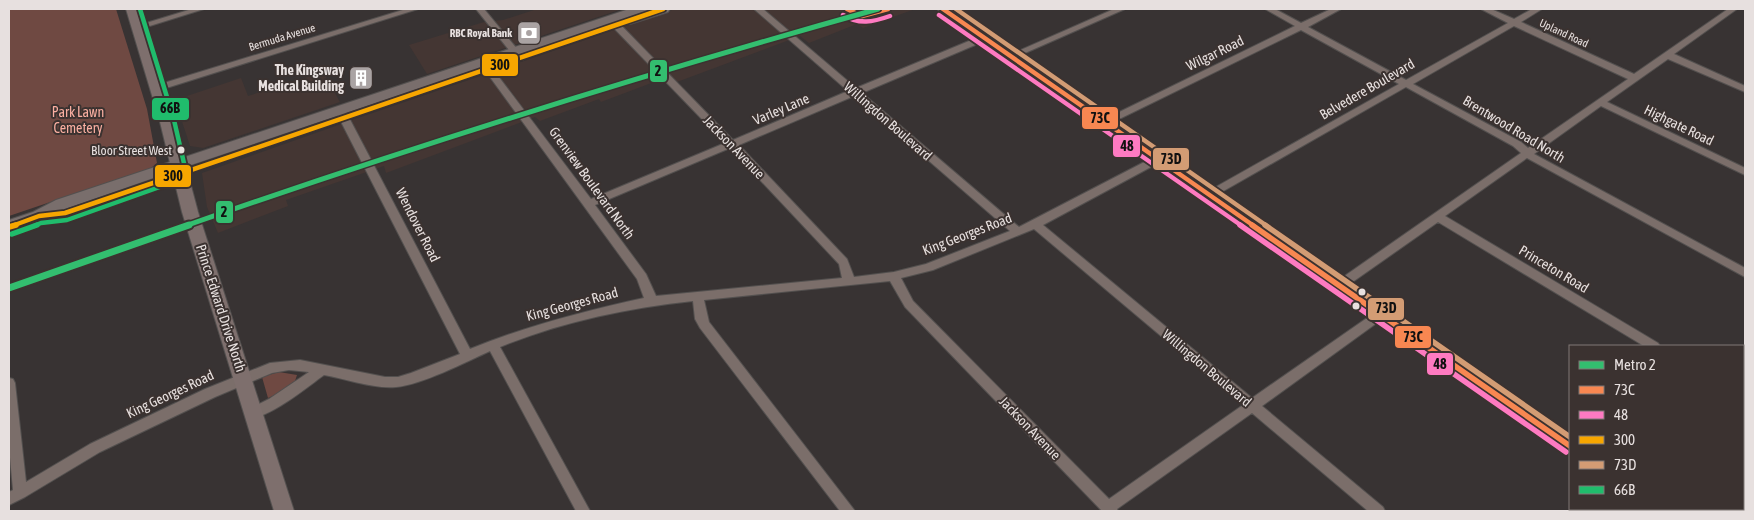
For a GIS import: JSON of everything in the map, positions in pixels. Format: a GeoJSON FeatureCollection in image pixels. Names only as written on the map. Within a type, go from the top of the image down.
{"type":"FeatureCollection","features":[{"type":"Feature","properties":{"kind":"main road"},"geometry":{"type":"LineString","coordinates":[[9,226],[39,216],[65,213],[178,169],[485,66],[644,10],[663,9]]}},
{"type":"Feature","properties":{"kind":"street","name":"Prince Edward Drive North"},"geometry":{"type":"LineString","coordinates":[[132,9],[167,122],[178,169],[284,511]]}},
{"type":"Feature","properties":{"kind":"street"},"geometry":{"type":"LineString","coordinates":[[137,27],[200,9]]}},
{"type":"Feature","properties":{"kind":"street","name":"Bermuda Avenue"},"geometry":{"type":"LineString","coordinates":[[157,88],[414,9]]}},
{"type":"Feature","properties":{"kind":"street"},"geometry":{"type":"LineString","coordinates":[[480,9],[517,54]]}},
{"type":"Feature","properties":{"kind":"street","name":"Willingdon Boulevard"},"geometry":{"type":"LineString","coordinates":[[758,9],[1018,232]]}},
{"type":"Feature","properties":{"kind":"street"},"geometry":{"type":"LineString","coordinates":[[943,9],[1569,445]]}},
{"type":"Feature","properties":{"kind":"street"},"geometry":{"type":"LineString","coordinates":[[1011,56],[1121,9]]}},
{"type":"Feature","properties":{"kind":"street","name":"Brentwood Road North"},"geometry":{"type":"LineString","coordinates":[[1269,9],[1517,144],[1527,153],[1745,273]]}},
{"type":"Feature","properties":{"kind":"street","name":"Wilgar Road"},"geometry":{"type":"LineString","coordinates":[[1106,122],[1337,9]]}},
{"type":"Feature","properties":{"kind":"street","name":"Upland Road"},"geometry":{"type":"LineString","coordinates":[[1485,9],[1634,78]]}},
{"type":"Feature","properties":{"kind":"street","name":"Belvedere Boulevard"},"geometry":{"type":"LineString","coordinates":[[1210,195],[1538,9]]}},
{"type":"Feature","properties":{"kind":"street"},"geometry":{"type":"LineString","coordinates":[[1340,285],[1527,153],[1602,103],[1634,78],[1733,9]]}},
{"type":"Feature","properties":{"kind":"street","name":"Jackson Avenue"},"geometry":{"type":"LineString","coordinates":[[613,22],[732,144],[843,262],[849,282]]}},
{"type":"Feature","properties":{"kind":"street","name":"Varley Lane"},"geometry":{"type":"LineString","coordinates":[[589,204],[984,38]]}},
{"type":"Feature","properties":{"kind":"street"},"geometry":{"type":"LineString","coordinates":[[1668,55],[1745,90]]}},
{"type":"Feature","properties":{"kind":"street","name":"Grenview Boulevard North"},"geometry":{"type":"LineString","coordinates":[[485,66],[642,277],[651,301]]}},
{"type":"Feature","properties":{"kind":"street","name":"Highgate Road"},"geometry":{"type":"LineString","coordinates":[[1602,103],[1745,172]]}},
{"type":"Feature","properties":{"kind":"street","name":"Wendover Road"},"geometry":{"type":"LineString","coordinates":[[342,114],[467,355]]}},
{"type":"Feature","properties":{"kind":"street","name":"King Georges Road"},"geometry":{"type":"LineString","coordinates":[[14,496],[94,448],[243,378],[270,368],[289,365],[398,382],[492,344],[576,318],[651,301],[894,276],[945,263],[1018,232],[1158,159]]}},
{"type":"Feature","properties":{"kind":"street","name":"Princeton Road"},"geometry":{"type":"LineString","coordinates":[[1438,217],[1652,345]]}},
{"type":"Feature","properties":{"kind":"street","name":"Willingdon Boulevard"},"geometry":{"type":"LineString","coordinates":[[1035,224],[1378,511]]}},
{"type":"Feature","properties":{"kind":"street","name":"Jackson Avenue"},"geometry":{"type":"LineString","coordinates":[[894,276],[903,296],[909,304],[1110,510]]}},
{"type":"Feature","properties":{"kind":"street"},"geometry":{"type":"LineString","coordinates":[[698,296],[701,319],[704,325],[848,511]]}},
{"type":"Feature","properties":{"kind":"street"},"geometry":{"type":"LineString","coordinates":[[1110,510],[1381,314]]}},
{"type":"Feature","properties":{"kind":"street"},"geometry":{"type":"LineString","coordinates":[[492,344],[583,511]]}},
{"type":"Feature","properties":{"kind":"street"},"geometry":{"type":"LineString","coordinates":[[254,413],[279,400],[323,369]]}},
{"type":"Feature","properties":{"kind":"street"},"geometry":{"type":"LineString","coordinates":[[9,383],[14,496]]}},
{"type":"Feature","properties":{"kind":"shaded area"},"geometry":{"type":"Polygon","coordinates":[[[537,9],[622,9],[427,74],[409,45],[484,22],[503,20],[537,9]]]}},
{"type":"Feature","properties":{"kind":"shaded area"},"geometry":{"type":"Polygon","coordinates":[[[675,9],[915,9],[863,28],[857,24],[809,43],[800,36],[669,85],[662,79],[601,102],[599,99],[540,121],[535,117],[386,173],[384,166],[286,200],[288,206],[218,233],[207,207],[202,173],[675,9]]]}},
{"type":"Feature","properties":{"kind":"shaded area"},"geometry":{"type":"Polygon","coordinates":[[[323,72],[340,102],[203,148],[190,146],[175,100],[241,78],[248,96],[323,72]]]}},
{"type":"Feature","properties":{"kind":"green space","name":"Park Lawn Cemetery"},"geometry":{"type":"Polygon","coordinates":[[[9,9],[116,9],[147,109],[157,163],[151,168],[9,216],[9,9]]]}},
{"type":"Feature","properties":{"kind":"green space"},"geometry":{"type":"Polygon","coordinates":[[[279,372],[297,375],[295,381],[268,398],[262,377],[279,372]]]}},
{"type":"Feature","properties":{"kind":"metro line","name":"2"},"geometry":{"type":"LineString","coordinates":[[9,288],[333,175],[550,105],[768,39],[878,9]]}},
{"type":"Feature","properties":{"kind":"transit line","name":"66B"},"geometry":{"type":"LineString","coordinates":[[12,234],[41,223],[67,220],[185,178],[186,172],[174,120],[140,9]]}},
{"type":"Feature","properties":{"kind":"transit line","name":"300"},"geometry":{"type":"LineString","coordinates":[[9,227],[39,216],[65,213],[663,9]]}},
{"type":"Feature","properties":{"kind":"transit line","name":"73C"},"geometry":{"type":"LineString","coordinates":[[847,9],[862,16],[888,9]]}},
{"type":"Feature","properties":{"kind":"transit line","name":"73C"},"geometry":{"type":"LineString","coordinates":[[943,9],[1569,445]]}},
{"type":"Feature","properties":{"kind":"transit line","name":"73D"},"geometry":{"type":"LineString","coordinates":[[956,9],[1569,436]]}},
{"type":"Feature","properties":{"kind":"transit line","name":"48"},"geometry":{"type":"LineString","coordinates":[[843,15],[860,22],[890,16]]}},
{"type":"Feature","properties":{"kind":"transit line","name":"48"},"geometry":{"type":"LineString","coordinates":[[939,15],[1566,452]]}},
{"type":"Feature","properties":{"kind":"place","name":"RBC Royal Bank"},"geometry":{"type":"Point","coordinates":[529,33]}},
{"type":"Feature","properties":{"kind":"place","name":"The Kingsway Medical Building"},"geometry":{"type":"Point","coordinates":[361,78]}},
{"type":"Feature","properties":{"kind":"place","name":"Bloor Street West"},"geometry":{"type":"Point","coordinates":[181,150]}}]}
